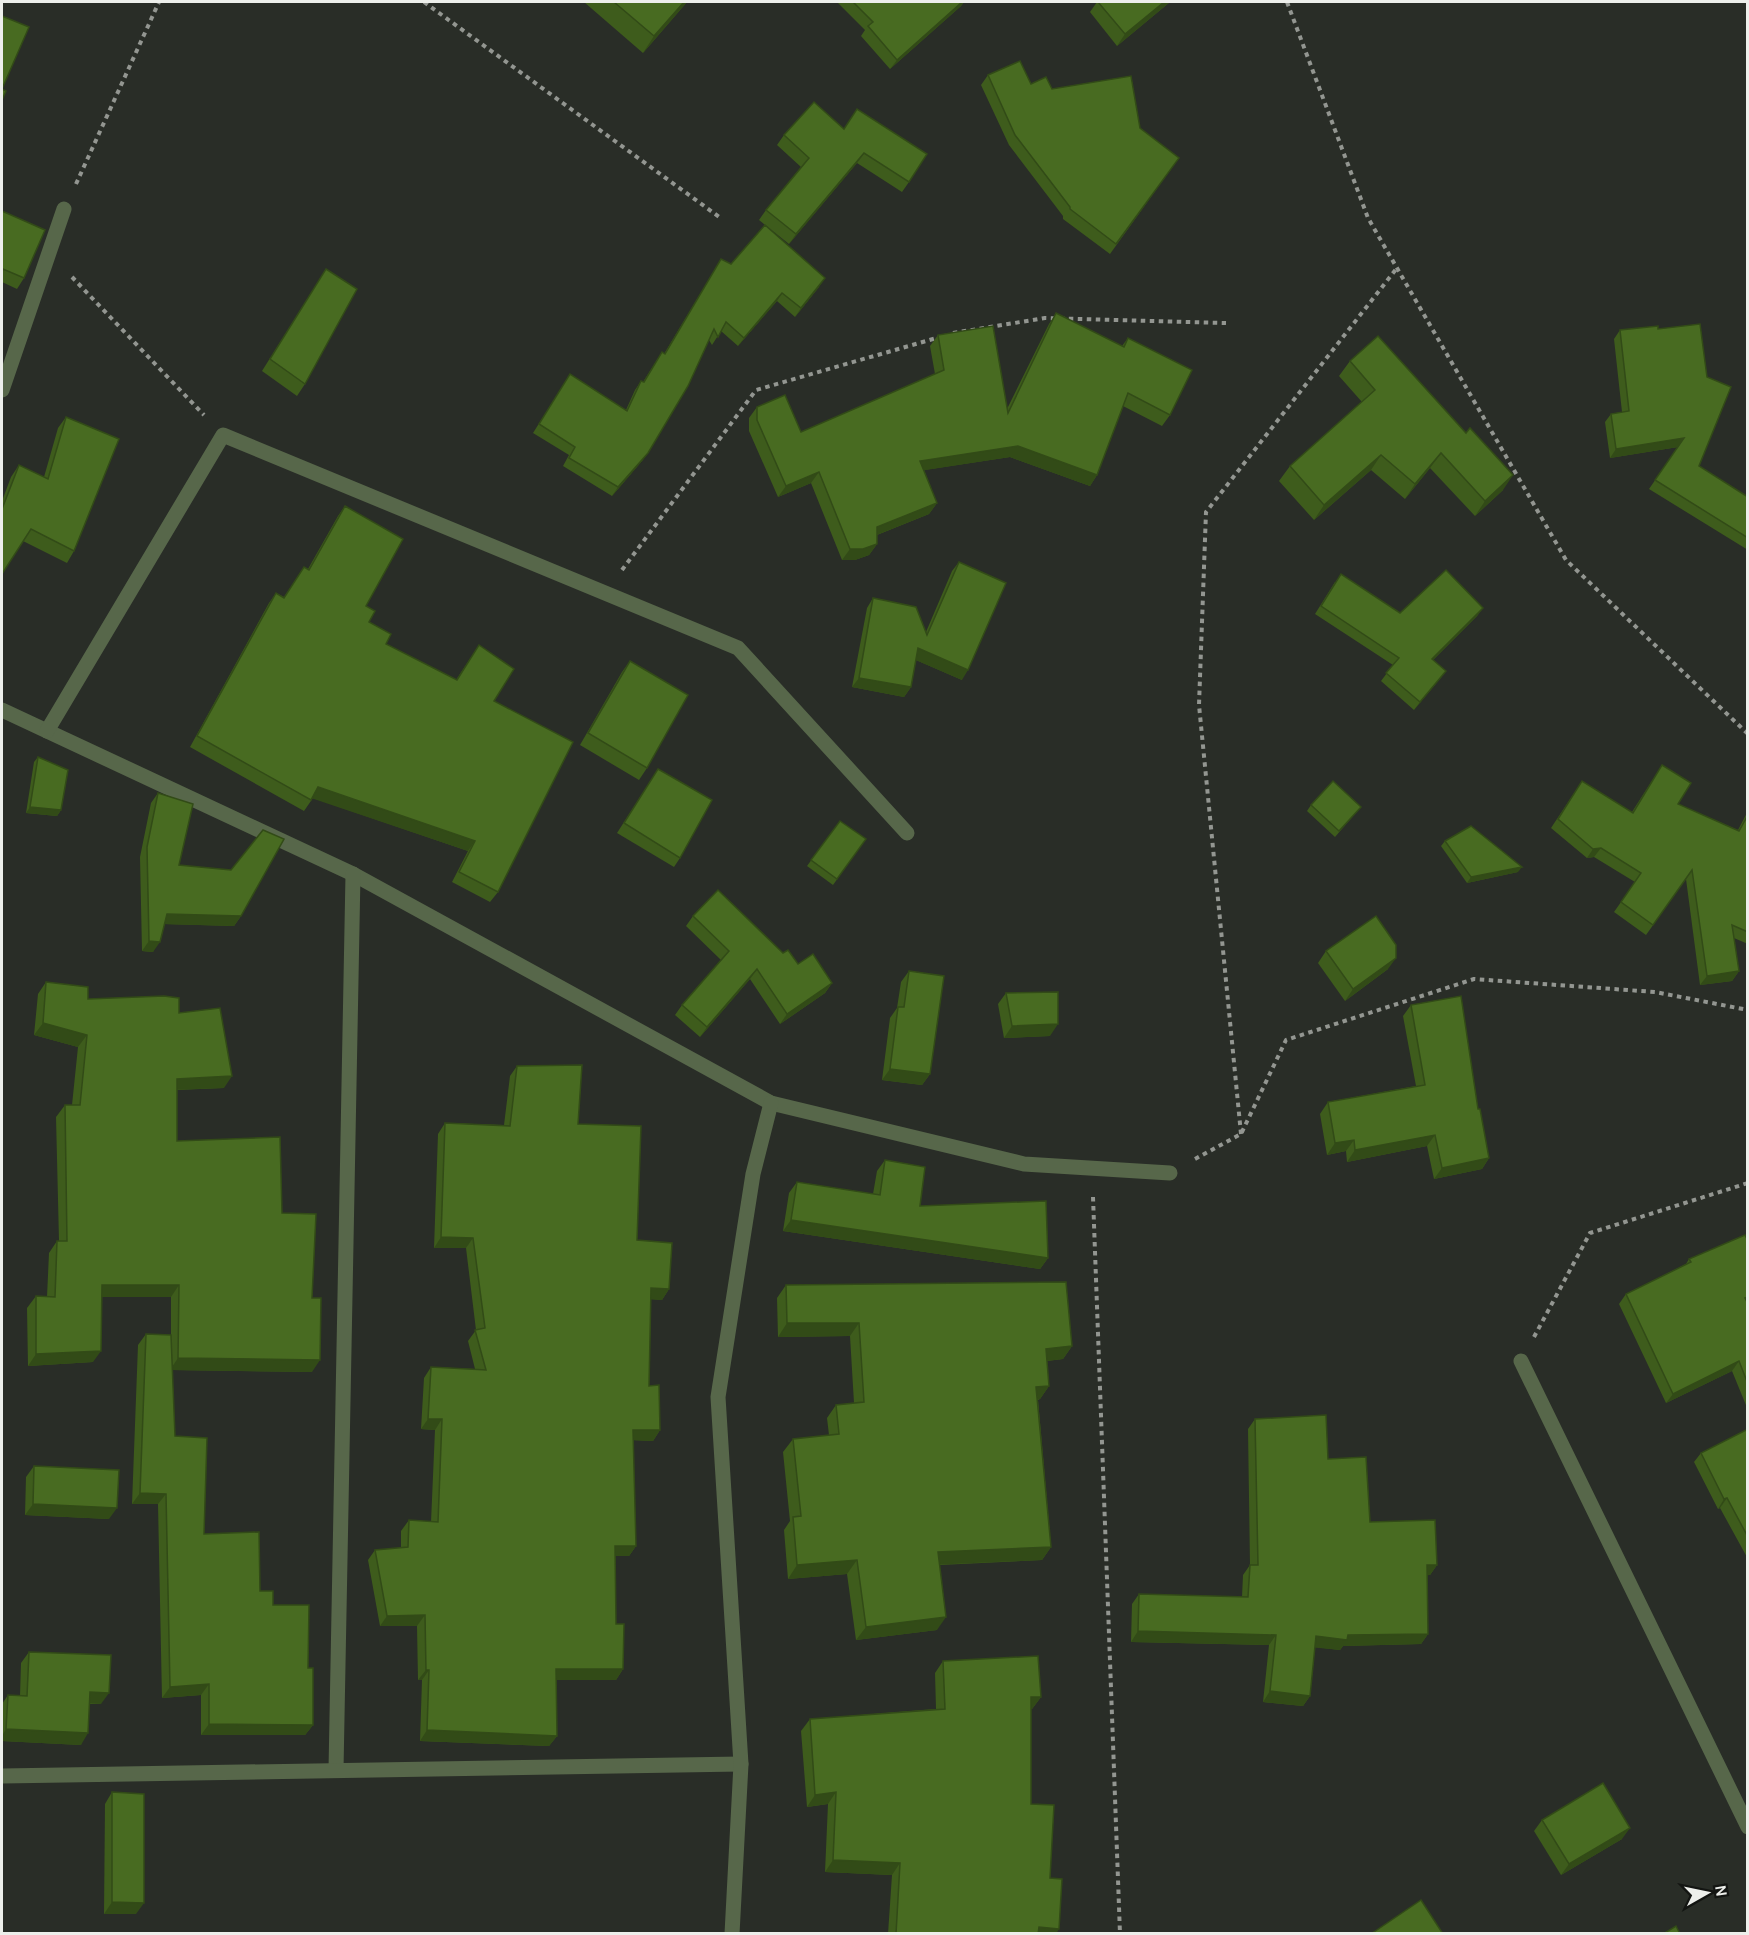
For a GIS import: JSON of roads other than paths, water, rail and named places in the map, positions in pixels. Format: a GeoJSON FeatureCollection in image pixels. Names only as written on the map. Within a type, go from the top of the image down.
{"type":"FeatureCollection","features":[{"type":"Feature","properties":{"kind":"street"},"geometry":{"type":"LineString","coordinates":[[2,390],[64,209]]}},
{"type":"Feature","properties":{"kind":"street"},"geometry":{"type":"LineString","coordinates":[[47,731],[223,435],[738,648],[906,832]]}},
{"type":"Feature","properties":{"kind":"street"},"geometry":{"type":"LineString","coordinates":[[2,710],[353,874],[771,1103],[1024,1164],[1170,1173]]}},
{"type":"Feature","properties":{"kind":"street"},"geometry":{"type":"LineString","coordinates":[[336,1770],[353,874]]}},
{"type":"Feature","properties":{"kind":"street"},"geometry":{"type":"LineString","coordinates":[[732,1934],[741,1764],[718,1397],[753,1174],[771,1103]]}},
{"type":"Feature","properties":{"kind":"street"},"geometry":{"type":"LineString","coordinates":[[1521,1361],[1748,1827]]}},
{"type":"Feature","properties":{"kind":"street"},"geometry":{"type":"LineString","coordinates":[[2,1776],[741,1764]]}}]}
